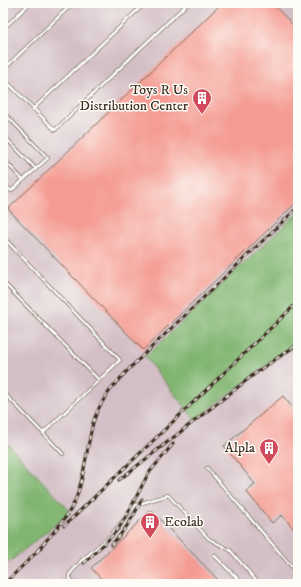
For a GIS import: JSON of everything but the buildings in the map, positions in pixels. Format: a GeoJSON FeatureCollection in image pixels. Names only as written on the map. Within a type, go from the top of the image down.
{"type":"FeatureCollection","features":[{"type":"Feature","properties":{"kind":"lane"},"geometry":{"type":"LineString","coordinates":[[3,29],[30,3]]}},
{"type":"Feature","properties":{"kind":"lane"},"geometry":{"type":"LineString","coordinates":[[3,70],[73,3]]}},
{"type":"Feature","properties":{"kind":"lane"},"geometry":{"type":"LineString","coordinates":[[33,109],[145,3]]}},
{"type":"Feature","properties":{"kind":"lane"},"geometry":{"type":"LineString","coordinates":[[3,78],[55,130],[188,3]]}},
{"type":"Feature","properties":{"kind":"lane"},"geometry":{"type":"LineString","coordinates":[[3,112],[48,158],[11,191],[3,182]]}},
{"type":"Feature","properties":{"kind":"lane"},"geometry":{"type":"LineString","coordinates":[[3,136],[36,169]]}},
{"type":"Feature","properties":{"kind":"lane"},"geometry":{"type":"LineString","coordinates":[[3,159],[23,180]]}},
{"type":"Feature","properties":{"kind":"lane"},"geometry":{"type":"LineString","coordinates":[[3,237],[120,360],[43,433]]}},
{"type":"Feature","properties":{"kind":"lane"},"geometry":{"type":"LineString","coordinates":[[3,282],[99,380]]}},
{"type":"Feature","properties":{"kind":"lane"},"geometry":{"type":"LineString","coordinates":[[4,393],[63,454]]}},
{"type":"Feature","properties":{"kind":"lane"},"geometry":{"type":"LineString","coordinates":[[207,468],[298,574]]}},
{"type":"Feature","properties":{"kind":"lane"},"geometry":{"type":"LineString","coordinates":[[72,584],[69,576],[81,561],[107,539],[136,505],[168,495],[209,539],[230,550],[259,584]]}},
{"type":"Feature","properties":{"kind":"lane"},"geometry":{"type":"LineString","coordinates":[[214,555],[243,584]]}},
{"type":"Feature","properties":{"kind":"path"},"geometry":{"type":"LineString","coordinates":[[3,573],[22,548]]}},
{"type":"Feature","properties":{"kind":"shaded area"},"geometry":{"type":"Polygon","coordinates":[[[3,3],[298,3],[298,212],[145,357],[278,357],[298,345],[298,584],[3,584],[3,567],[71,512],[3,439],[3,3]]]}},
{"type":"Feature","properties":{"kind":"green space"},"geometry":{"type":"Polygon","coordinates":[[[298,212],[298,345],[278,357],[195,420],[145,357],[298,212]]]}},
{"type":"Feature","properties":{"kind":"green space"},"geometry":{"type":"Polygon","coordinates":[[[3,439],[71,512],[3,567],[3,439]]]}},
{"type":"Feature","properties":{"kind":"railway"},"geometry":{"type":"LineString","coordinates":[[37,551],[62,522],[74,503],[83,474],[93,423],[100,406],[110,391],[134,364],[298,207]]}},
{"type":"Feature","properties":{"kind":"railway"},"geometry":{"type":"LineString","coordinates":[[64,526],[298,302]]}},
{"type":"Feature","properties":{"kind":"railway"},"geometry":{"type":"LineString","coordinates":[[119,480],[261,369],[298,344]]}},
{"type":"Feature","properties":{"kind":"railway"},"geometry":{"type":"LineString","coordinates":[[84,563],[119,528],[148,474],[173,444]]}},
{"type":"Feature","properties":{"kind":"railway"},"geometry":{"type":"LineString","coordinates":[[111,545],[129,524],[142,499]]}},
{"type":"Feature","properties":{"kind":"railway"},"geometry":{"type":"LineString","coordinates":[[4,584],[41,548]]}},
{"type":"Feature","properties":{"kind":"place","name":"Toys R Us Distribution Center"},"geometry":{"type":"Point","coordinates":[202,115]}},
{"type":"Feature","properties":{"kind":"place","name":"Alpla"},"geometry":{"type":"Point","coordinates":[269,465]}},
{"type":"Feature","properties":{"kind":"place","name":"Ecolab"},"geometry":{"type":"Point","coordinates":[150,539]}}]}
